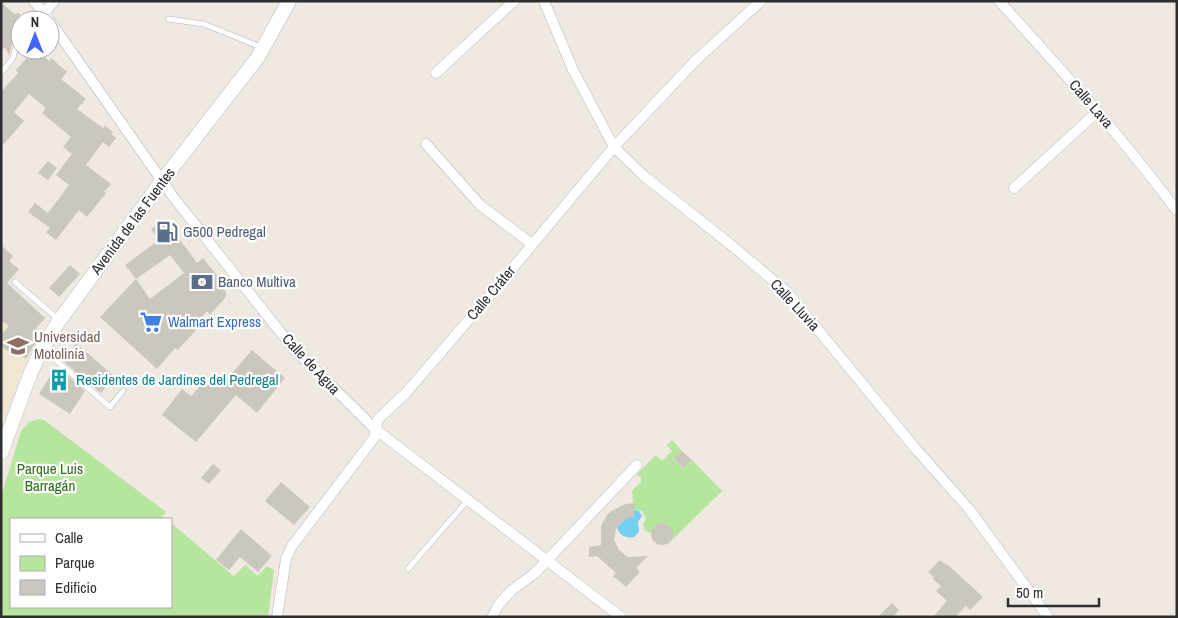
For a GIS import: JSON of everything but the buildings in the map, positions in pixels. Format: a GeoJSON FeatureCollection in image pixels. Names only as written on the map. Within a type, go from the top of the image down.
{"type":"FeatureCollection","features":[{"type":"Feature","properties":{"kind":"street","name":"Avenida de las Fuentes"},"geometry":{"type":"LineString","coordinates":[[1,453],[24,389],[42,349],[59,321],[162,181],[258,58],[289,1]]}},
{"type":"Feature","properties":{"kind":"street"},"geometry":{"type":"LineString","coordinates":[[436,73],[514,1]]}},
{"type":"Feature","properties":{"kind":"street","name":"Calle Lluvia"},"geometry":{"type":"LineString","coordinates":[[544,1],[573,70],[614,147],[644,176],[787,292],[969,509],[1048,617]]}},
{"type":"Feature","properties":{"kind":"street","name":"Calle Cráter"},"geometry":{"type":"LineString","coordinates":[[277,617],[286,559],[292,546],[374,438],[378,419],[405,394],[614,147],[697,60],[761,1]]}},
{"type":"Feature","properties":{"kind":"street","name":"Calle Lava"},"geometry":{"type":"LineString","coordinates":[[999,1],[1097,112],[1177,211]]}},
{"type":"Feature","properties":{"kind":"street","name":"Calle de Agua"},"geometry":{"type":"LineString","coordinates":[[60,38],[162,181],[293,348],[375,429],[621,617]]}},
{"type":"Feature","properties":{"kind":"street"},"geometry":{"type":"LineString","coordinates":[[1014,188],[1097,112]]}},
{"type":"Feature","properties":{"kind":"street"},"geometry":{"type":"LineString","coordinates":[[426,144],[480,206],[532,244]]}},
{"type":"Feature","properties":{"kind":"street"},"geometry":{"type":"LineString","coordinates":[[492,617],[499,604],[512,590],[535,573],[637,465]]}},
{"type":"Feature","properties":{"kind":"lane"},"geometry":{"type":"LineString","coordinates":[[168,19],[204,24],[263,49]]}},
{"type":"Feature","properties":{"kind":"lane"},"geometry":{"type":"LineString","coordinates":[[1,73],[11,60]]}},
{"type":"Feature","properties":{"kind":"lane"},"geometry":{"type":"LineString","coordinates":[[15,282],[59,321]]}},
{"type":"Feature","properties":{"kind":"lane"},"geometry":{"type":"LineString","coordinates":[[42,349],[110,407],[122,391]]}},
{"type":"Feature","properties":{"kind":"lane"},"geometry":{"type":"LineString","coordinates":[[408,569],[468,500]]}},
{"type":"Feature","properties":{"kind":"shaded area","name":"Universidad Motolinía"},"geometry":{"type":"Polygon","coordinates":[[[1,278],[45,318],[37,328],[43,334],[27,358],[5,418],[1,416],[1,278]]]}},
{"type":"Feature","properties":{"kind":"green space","name":"Parque Luis Barragán"},"geometry":{"type":"Polygon","coordinates":[[[39,419],[44,420],[166,512],[162,516],[165,518],[10,518],[10,608],[172,608],[172,524],[234,576],[245,565],[258,576],[267,566],[274,570],[268,617],[1,617],[1,497],[21,431],[29,422],[39,419]]]}},
{"type":"Feature","properties":{"kind":"green space"},"geometry":{"type":"Polygon","coordinates":[[[672,440],[682,451],[674,459],[683,468],[692,460],[722,491],[669,543],[672,529],[665,523],[655,525],[651,533],[645,531],[643,525],[646,518],[642,511],[634,510],[632,491],[641,482],[641,477],[636,475],[656,455],[662,461],[672,451],[667,445],[672,440]]]}},
{"type":"Feature","properties":{"kind":"water"},"geometry":{"type":"Polygon","coordinates":[[[634,510],[639,511],[642,516],[638,522],[639,532],[634,537],[626,537],[619,532],[617,527],[634,510]]]}},
{"type":"Feature","properties":{"kind":"place","name":"G500 Pedregal"},"geometry":{"type":"Point","coordinates":[167,232]}},
{"type":"Feature","properties":{"kind":"place","name":"Banco Multiva"},"geometry":{"type":"Point","coordinates":[202,282]}},
{"type":"Feature","properties":{"kind":"place","name":"Walmart Express"},"geometry":{"type":"Point","coordinates":[151,322]}},
{"type":"Feature","properties":{"kind":"place","name":"Universidad Motolinía"},"geometry":{"type":"Point","coordinates":[18,346]}},
{"type":"Feature","properties":{"kind":"place","name":"Residentes de Jardines del Pedregal"},"geometry":{"type":"Point","coordinates":[59,380]}}]}
